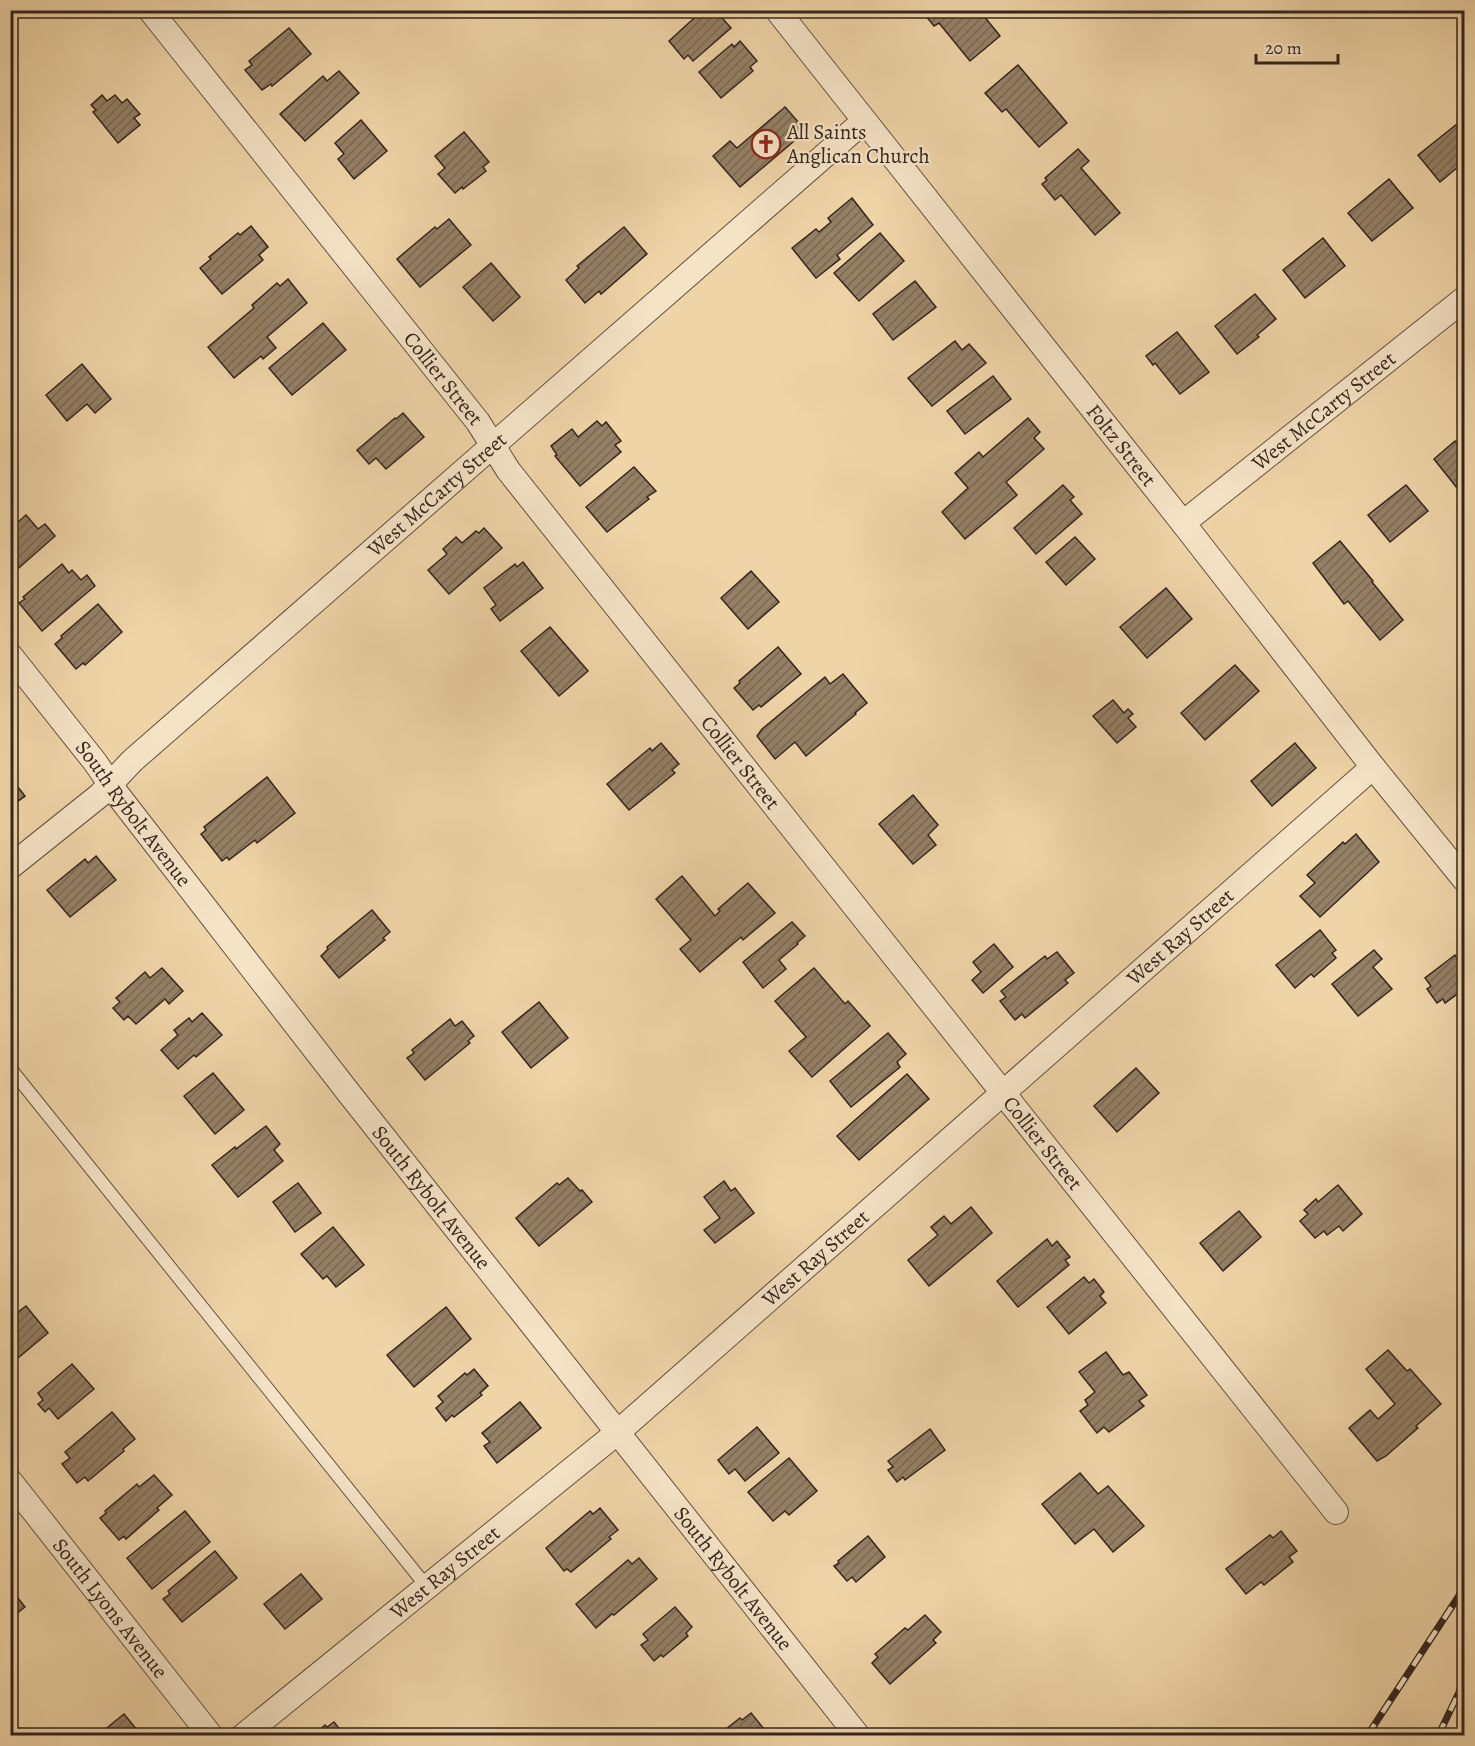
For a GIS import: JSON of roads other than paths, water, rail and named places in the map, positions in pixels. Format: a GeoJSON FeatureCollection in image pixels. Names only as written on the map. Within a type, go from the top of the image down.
{"type":"FeatureCollection","features":[{"type":"Feature","properties":{"kind":"street","name":"Collier Street"},"geometry":{"type":"LineString","coordinates":[[150,10],[478,423],[508,470],[1336,1512]]}},
{"type":"Feature","properties":{"kind":"street","name":"Foltz Street"},"geometry":{"type":"LineString","coordinates":[[777,10],[1464,879]]}},
{"type":"Feature","properties":{"kind":"street","name":"West McCarty Street"},"geometry":{"type":"LineString","coordinates":[[10,867],[100,795],[132,761],[864,122]]}},
{"type":"Feature","properties":{"kind":"street","name":"West McCarty Street"},"geometry":{"type":"LineString","coordinates":[[1183,523],[1464,299]]}},
{"type":"Feature","properties":{"kind":"street","name":"South Rybolt Avenue"},"geometry":{"type":"LineString","coordinates":[[10,655],[348,1092],[858,1736]]}},
{"type":"Feature","properties":{"kind":"street","name":"West Ray Street"},"geometry":{"type":"LineString","coordinates":[[243,1736],[618,1432],[1373,766]]}},
{"type":"Feature","properties":{"kind":"street","name":"South Lyons Avenue"},"geometry":{"type":"LineString","coordinates":[[10,1481],[211,1736]]}},
{"type":"Feature","properties":{"kind":"lane"},"geometry":{"type":"LineString","coordinates":[[10,1068],[427,1587]]}},
{"type":"Feature","properties":{"kind":"railway"},"geometry":{"type":"LineString","coordinates":[[1367,1736],[1464,1588]]}},
{"type":"Feature","properties":{"kind":"railway"},"geometry":{"type":"LineString","coordinates":[[1438,1736],[1464,1682]]}},
{"type":"Feature","properties":{"kind":"place","name":"All Saints Anglican Church"},"geometry":{"type":"Point","coordinates":[766,144]}}]}
